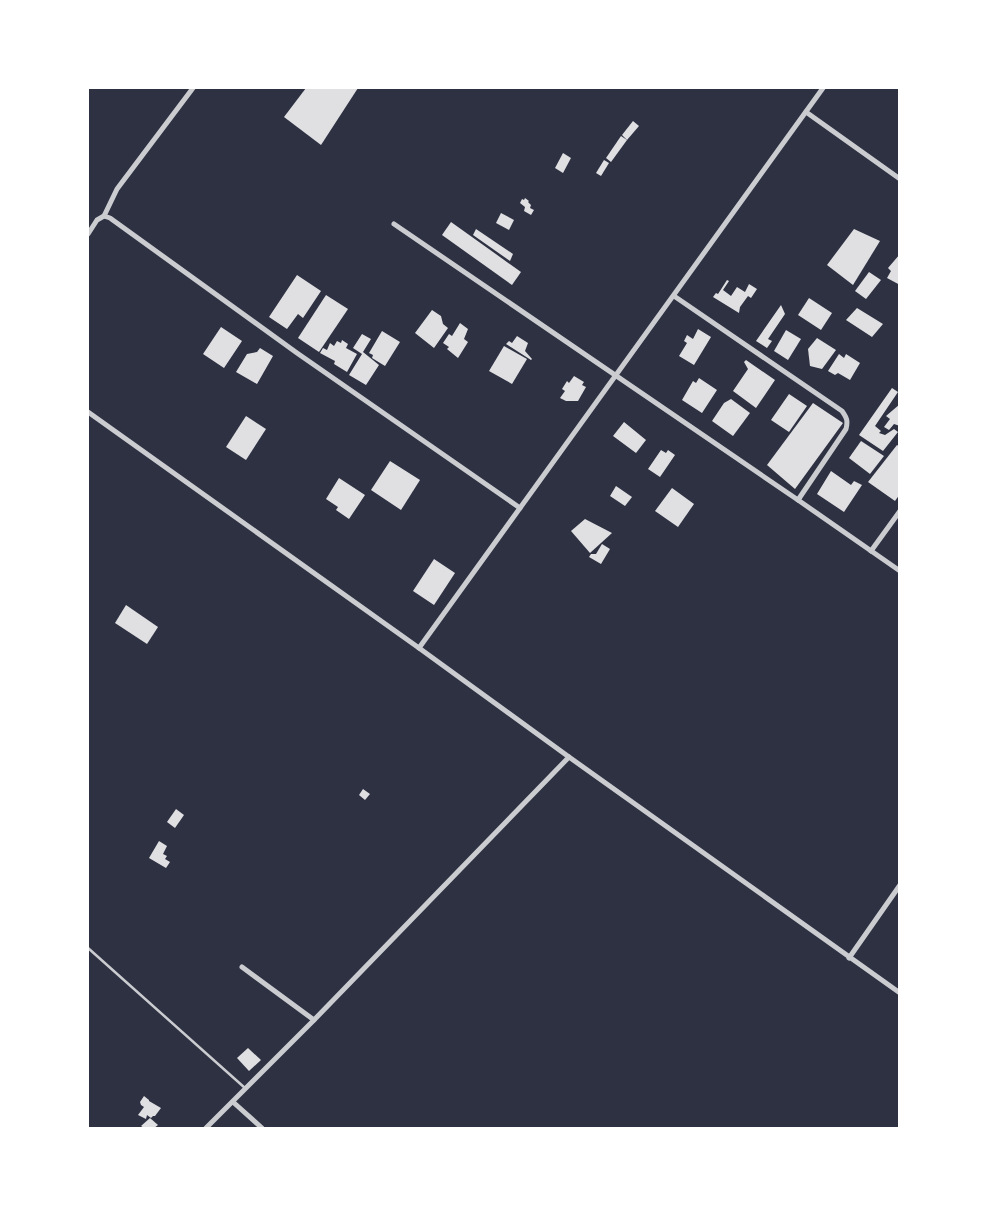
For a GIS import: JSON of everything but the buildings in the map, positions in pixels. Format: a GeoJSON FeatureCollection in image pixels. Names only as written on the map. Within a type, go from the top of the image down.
{"type":"FeatureCollection","features":[{"type":"Feature","properties":{"kind":"street"},"geometry":{"type":"LineString","coordinates":[[88,234],[97,220],[104,216],[117,190],[193,88]]}},
{"type":"Feature","properties":{"kind":"street"},"geometry":{"type":"LineString","coordinates":[[420,648],[823,88]]}},
{"type":"Feature","properties":{"kind":"street"},"geometry":{"type":"LineString","coordinates":[[806,112],[900,178]]}},
{"type":"Feature","properties":{"kind":"street"},"geometry":{"type":"LineString","coordinates":[[104,216],[110,218],[298,353],[520,508]]}},
{"type":"Feature","properties":{"kind":"street"},"geometry":{"type":"LineString","coordinates":[[394,224],[900,571]]}},
{"type":"Feature","properties":{"kind":"street"},"geometry":{"type":"LineString","coordinates":[[674,296],[842,411],[847,417],[846,428],[798,500]]}},
{"type":"Feature","properties":{"kind":"street"},"geometry":{"type":"LineString","coordinates":[[88,412],[420,648],[849,958],[900,992]]}},
{"type":"Feature","properties":{"kind":"street"},"geometry":{"type":"LineString","coordinates":[[871,551],[900,511]]}},
{"type":"Feature","properties":{"kind":"street"},"geometry":{"type":"LineString","coordinates":[[206,1128],[314,1020],[569,757]]}},
{"type":"Feature","properties":{"kind":"street"},"geometry":{"type":"LineString","coordinates":[[849,958],[900,885]]}},
{"type":"Feature","properties":{"kind":"street"},"geometry":{"type":"LineString","coordinates":[[242,967],[314,1020]]}},
{"type":"Feature","properties":{"kind":"street"},"geometry":{"type":"LineString","coordinates":[[233,1102],[262,1128]]}},
{"type":"Feature","properties":{"kind":"lane"},"geometry":{"type":"LineString","coordinates":[[88,948],[246,1089]]}}]}
